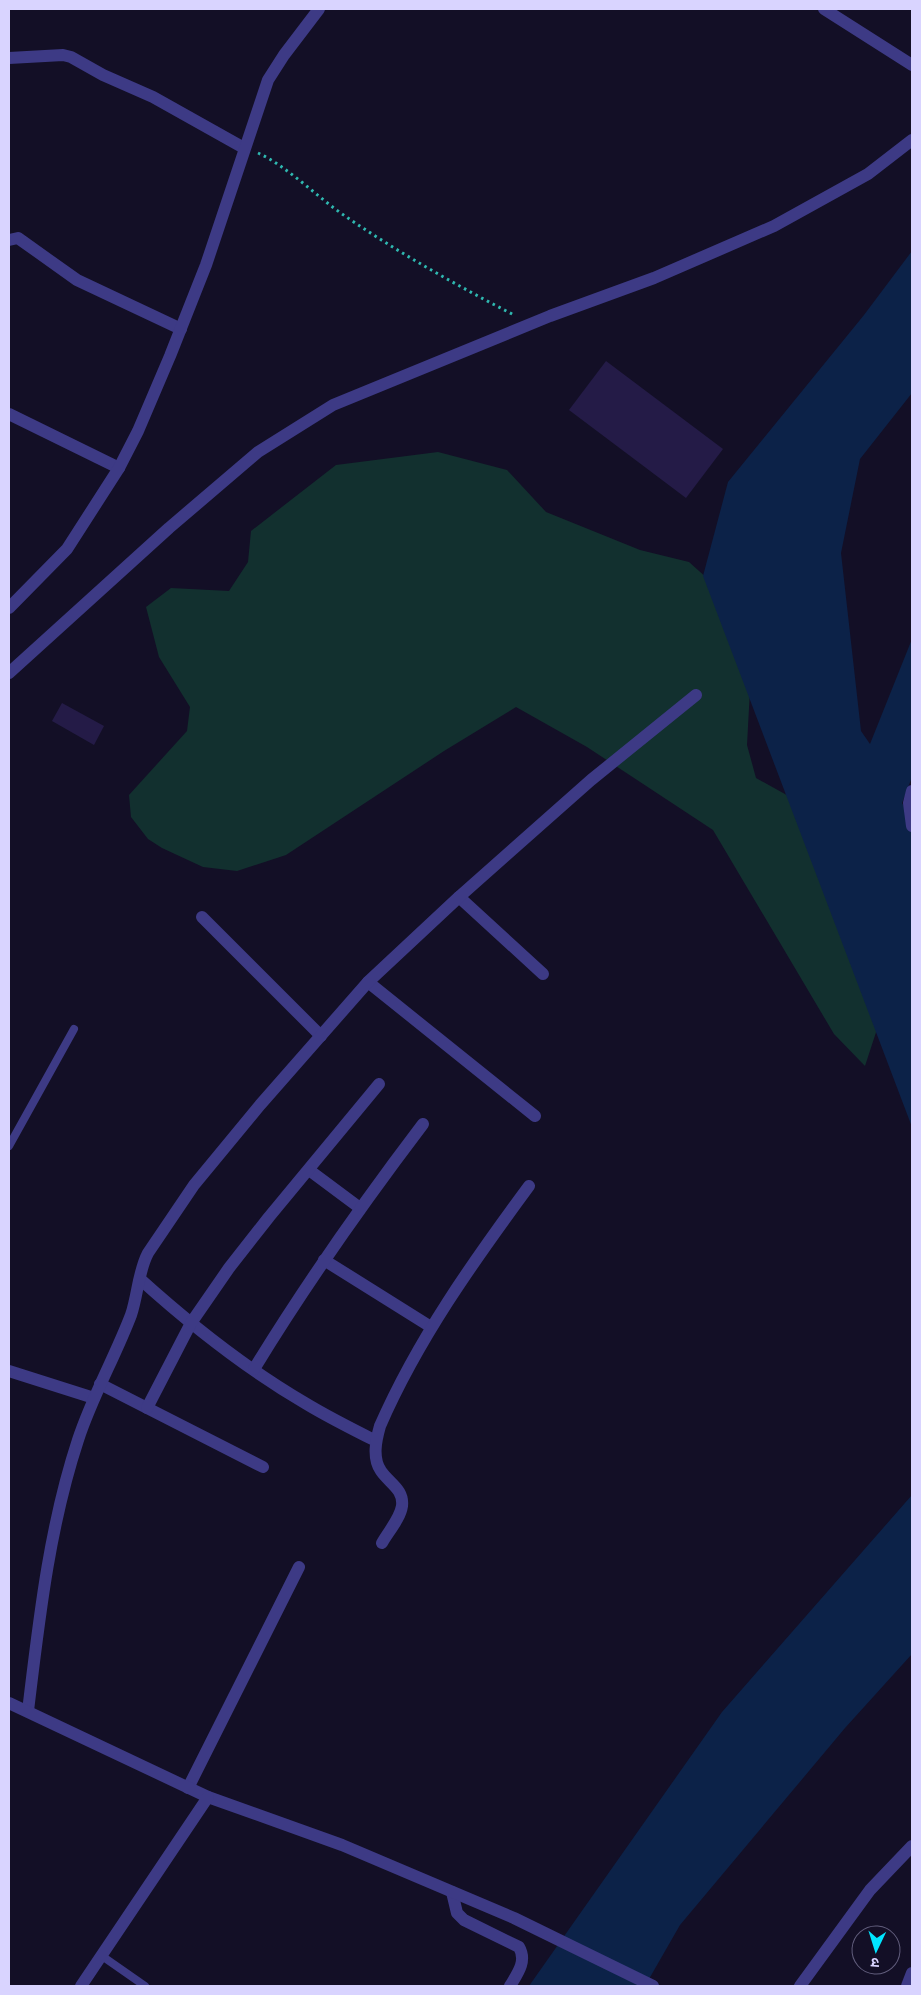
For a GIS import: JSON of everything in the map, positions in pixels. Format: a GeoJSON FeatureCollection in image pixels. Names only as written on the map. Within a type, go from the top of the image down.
{"type":"FeatureCollection","features":[{"type":"Feature","properties":{"kind":"street"},"geometry":{"type":"LineString","coordinates":[[9,608],[67,549],[119,468],[154,396],[206,265],[268,80],[284,55],[319,9]]}},
{"type":"Feature","properties":{"kind":"street"},"geometry":{"type":"LineString","coordinates":[[824,9],[912,65]]}},
{"type":"Feature","properties":{"kind":"street"},"geometry":{"type":"LineString","coordinates":[[9,58],[63,55],[71,57],[103,75],[159,100],[244,148]]}},
{"type":"Feature","properties":{"kind":"street"},"geometry":{"type":"LineString","coordinates":[[9,673],[169,528],[258,452],[334,405],[530,324],[654,278],[774,226],[868,174],[912,140]]}},
{"type":"Feature","properties":{"kind":"street"},"geometry":{"type":"LineString","coordinates":[[9,240],[18,238],[77,280],[181,329]]}},
{"type":"Feature","properties":{"kind":"street"},"geometry":{"type":"LineString","coordinates":[[9,414],[119,468]]}},
{"type":"Feature","properties":{"kind":"street"},"geometry":{"type":"LineString","coordinates":[[28,1711],[45,1578],[59,1507],[78,1441],[94,1398],[131,1314],[142,1264],[148,1253],[194,1185],[260,1105],[368,982],[459,897],[591,780],[696,695]]}},
{"type":"Feature","properties":{"kind":"street"},"geometry":{"type":"LineString","coordinates":[[912,791],[909,804],[912,826]]}},
{"type":"Feature","properties":{"kind":"street"},"geometry":{"type":"LineString","coordinates":[[459,897],[543,974]]}},
{"type":"Feature","properties":{"kind":"street"},"geometry":{"type":"LineString","coordinates":[[202,917],[321,1036]]}},
{"type":"Feature","properties":{"kind":"street"},"geometry":{"type":"LineString","coordinates":[[368,982],[535,1116]]}},
{"type":"Feature","properties":{"kind":"street"},"geometry":{"type":"LineString","coordinates":[[147,1408],[191,1324],[235,1261],[379,1084]]}},
{"type":"Feature","properties":{"kind":"street"},"geometry":{"type":"LineString","coordinates":[[254,1369],[288,1312],[360,1208],[423,1124]]}},
{"type":"Feature","properties":{"kind":"street"},"geometry":{"type":"LineString","coordinates":[[309,1170],[360,1208]]}},
{"type":"Feature","properties":{"kind":"street"},"geometry":{"type":"LineString","coordinates":[[382,1543],[400,1513],[402,1504],[400,1493],[381,1471],[376,1459],[376,1442],[387,1408],[431,1327],[468,1269],[529,1186]]}},
{"type":"Feature","properties":{"kind":"street"},"geometry":{"type":"LineString","coordinates":[[324,1260],[431,1327]]}},
{"type":"Feature","properties":{"kind":"street"},"geometry":{"type":"LineString","coordinates":[[140,1279],[191,1324],[254,1369],[304,1403],[376,1442]]}},
{"type":"Feature","properties":{"kind":"street"},"geometry":{"type":"LineString","coordinates":[[9,1370],[94,1398]]}},
{"type":"Feature","properties":{"kind":"street"},"geometry":{"type":"LineString","coordinates":[[100,1384],[263,1467]]}},
{"type":"Feature","properties":{"kind":"street"},"geometry":{"type":"LineString","coordinates":[[188,1788],[299,1567]]}},
{"type":"Feature","properties":{"kind":"street"},"geometry":{"type":"LineString","coordinates":[[9,1703],[188,1788],[342,1845],[526,1925],[653,1986]]}},
{"type":"Feature","properties":{"kind":"street"},"geometry":{"type":"LineString","coordinates":[[81,1986],[208,1796]]}},
{"type":"Feature","properties":{"kind":"street"},"geometry":{"type":"LineString","coordinates":[[800,1986],[870,1890],[912,1846]]}},
{"type":"Feature","properties":{"kind":"street"},"geometry":{"type":"LineString","coordinates":[[452,1892],[458,1913],[464,1920],[518,1946],[523,1954],[523,1962],[510,1986]]}},
{"type":"Feature","properties":{"kind":"street"},"geometry":{"type":"LineString","coordinates":[[907,1986],[912,1973]]}},
{"type":"Feature","properties":{"kind":"lane"},"geometry":{"type":"LineString","coordinates":[[9,1146],[74,1029]]}},
{"type":"Feature","properties":{"kind":"lane"},"geometry":{"type":"LineString","coordinates":[[102,1956],[145,1986]]}},
{"type":"Feature","properties":{"kind":"path"},"geometry":{"type":"LineString","coordinates":[[244,148],[274,161],[341,214],[443,278],[530,324]]}},
{"type":"Feature","properties":{"kind":"green space"},"geometry":{"type":"Polygon","coordinates":[[[438,452],[507,470],[546,512],[640,550],[689,562],[728,597],[751,671],[747,745],[756,778],[810,808],[881,1017],[865,1066],[834,1034],[713,830],[587,747],[516,707],[444,751],[286,855],[237,871],[203,867],[162,848],[148,839],[131,817],[129,795],[187,731],[190,707],[159,657],[146,607],[171,588],[229,591],[248,562],[251,531],[336,465],[438,452]]]}},
{"type":"Feature","properties":{"kind":"water"},"geometry":{"type":"Polygon","coordinates":[[[912,251],[912,393],[860,459],[841,553],[861,731],[870,744],[912,639],[912,777],[902,803],[912,820],[912,1127],[703,576],[728,482],[864,315],[912,251]]]}},
{"type":"Feature","properties":{"kind":"water"},"geometry":{"type":"Polygon","coordinates":[[[912,1495],[912,1654],[845,1728],[680,1925],[645,1986],[529,1986],[722,1712],[912,1495]]]}},
{"type":"Feature","properties":{"kind":"building"},"geometry":{"type":"Polygon","coordinates":[[[606,361],[723,449],[686,498],[569,410],[606,361]]]}},
{"type":"Feature","properties":{"kind":"building"},"geometry":{"type":"Polygon","coordinates":[[[62,703],[104,726],[94,745],[52,721],[62,703]]]}}]}
